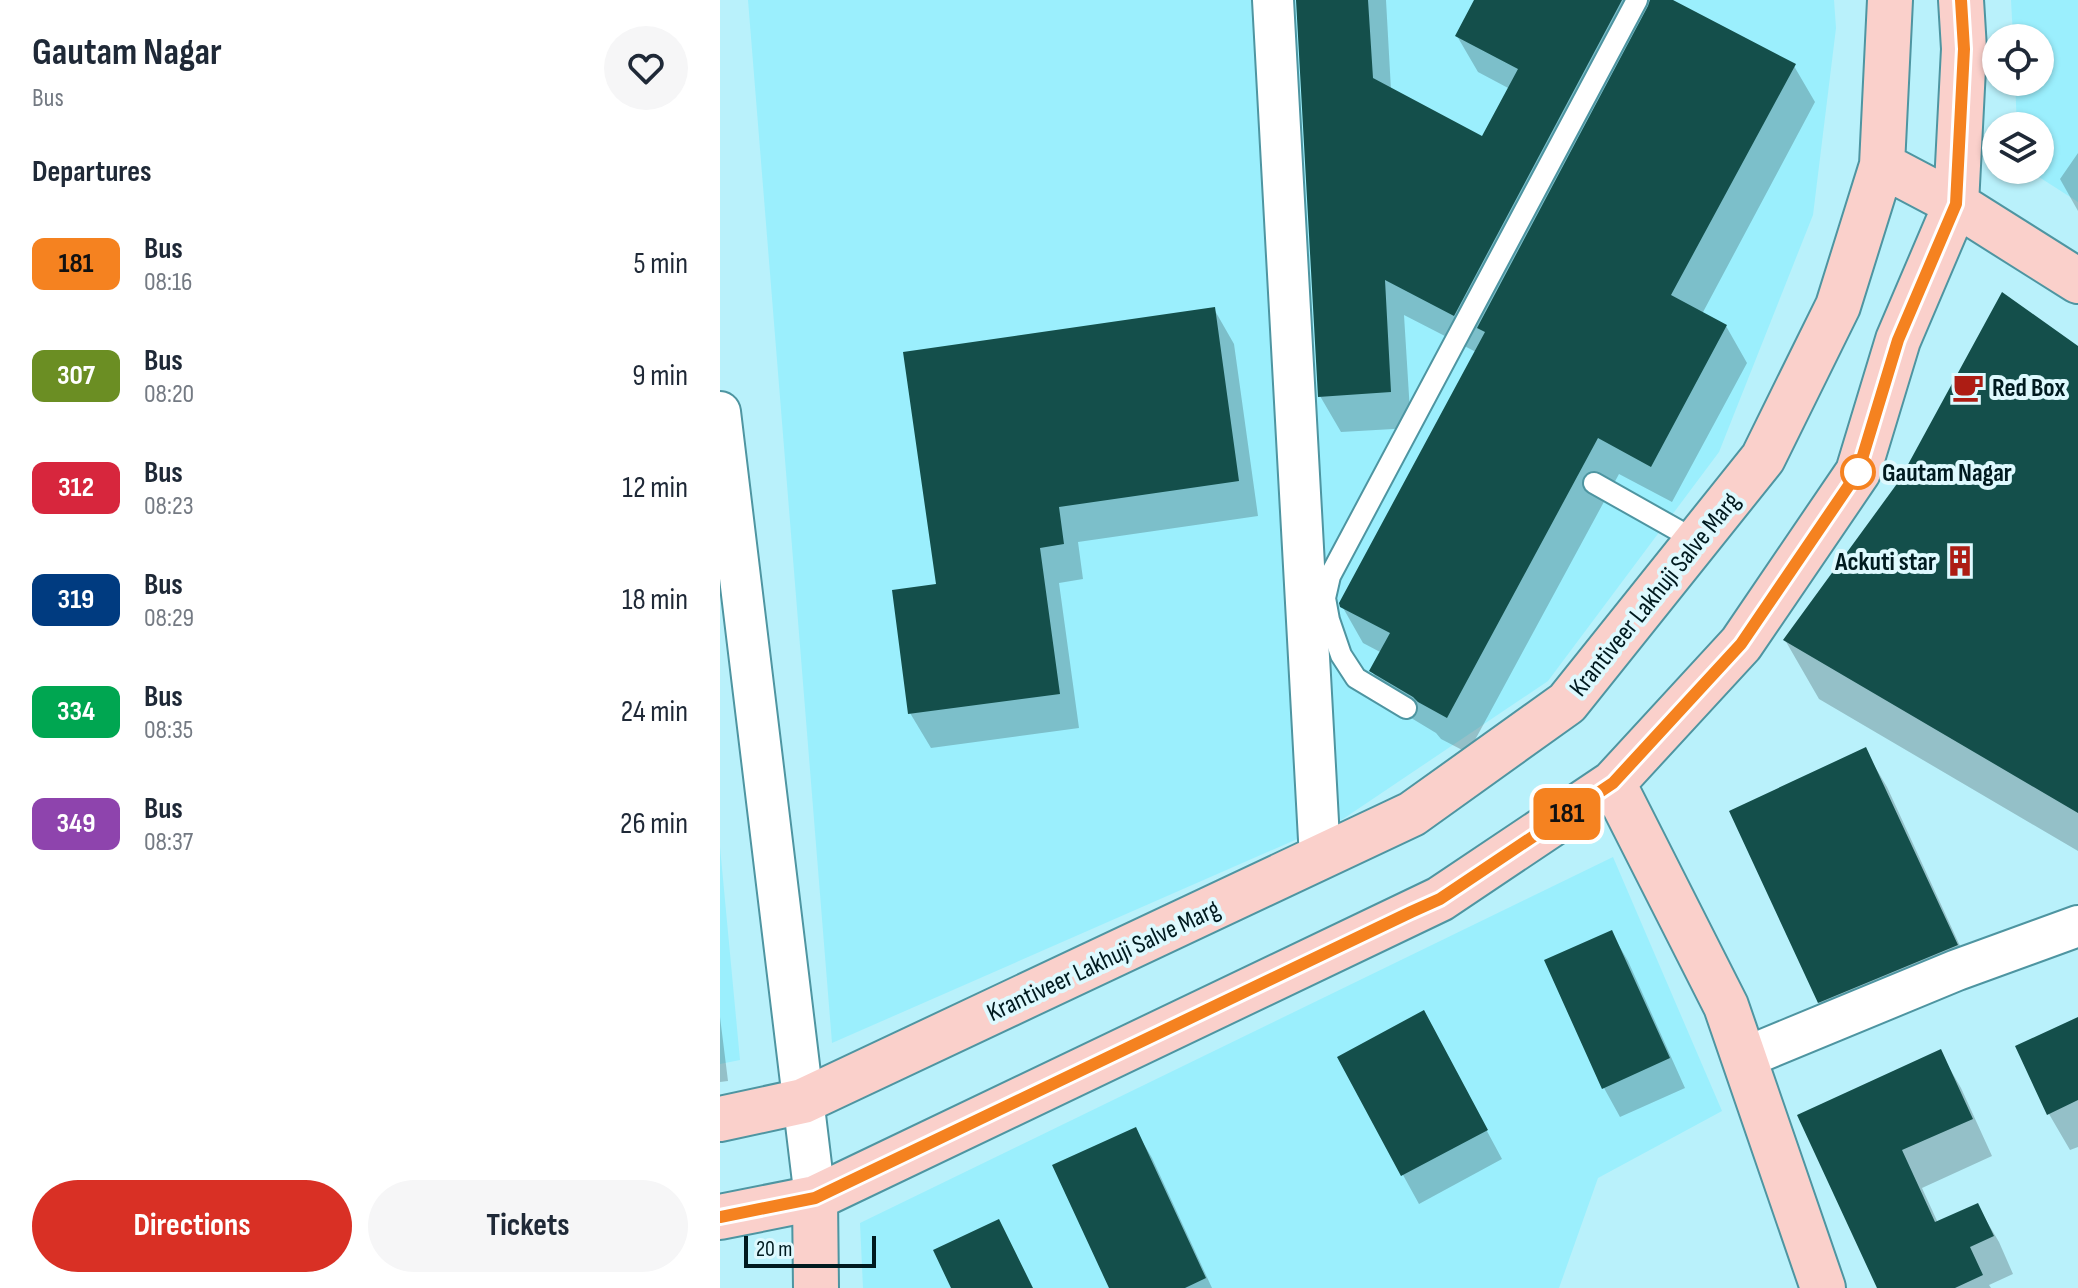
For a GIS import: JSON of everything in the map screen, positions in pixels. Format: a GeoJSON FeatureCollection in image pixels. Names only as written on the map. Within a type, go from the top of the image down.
{"type":"FeatureCollection","features":[{"type":"Feature","properties":{"kind":"main road","name":"Krantiveer Lakhuji Salve Marg"},"geometry":{"type":"LineString","coordinates":[[720,1119],[803,1101],[1412,814],[1567,703],[1763,458],[1838,306],[1882,165],[1890,0]]}},
{"type":"Feature","properties":{"kind":"main road"},"geometry":{"type":"LineString","coordinates":[[720,1217],[815,1198],[1440,899],[1613,783],[1741,644],[1858,472],[1898,340],[1956,204],[1964,49],[1961,0]]}},
{"type":"Feature","properties":{"kind":"main road"},"geometry":{"type":"LineString","coordinates":[[1882,165],[1956,204],[2078,281]]}},
{"type":"Feature","properties":{"kind":"main road"},"geometry":{"type":"LineString","coordinates":[[1613,783],[1726,1006],[1823,1288]]}},
{"type":"Feature","properties":{"kind":"main road"},"geometry":{"type":"LineString","coordinates":[[815,1198],[816,1288]]}},
{"type":"Feature","properties":{"kind":"street"},"geometry":{"type":"LineString","coordinates":[[1273,0],[1320,858]]}},
{"type":"Feature","properties":{"kind":"street"},"geometry":{"type":"LineString","coordinates":[[720,412],[815,1198]]}},
{"type":"Feature","properties":{"kind":"street"},"geometry":{"type":"LineString","coordinates":[[1744,1058],[1957,970],[2078,926]]}},
{"type":"Feature","properties":{"kind":"lane"},"geometry":{"type":"LineString","coordinates":[[1406,708],[1356,678],[1341,655],[1325,598],[1330,576],[1637,0]]}},
{"type":"Feature","properties":{"kind":"lane"},"geometry":{"type":"LineString","coordinates":[[1594,483],[1697,541]]}},
{"type":"Feature","properties":{"kind":"shaded area"},"geometry":{"type":"Polygon","coordinates":[[[748,0],[1834,0],[1836,28],[1813,215],[1719,452],[1548,681],[1343,819],[832,1043],[748,0]]]}},
{"type":"Feature","properties":{"kind":"shaded area"},"geometry":{"type":"Polygon","coordinates":[[[2011,0],[2078,0],[2078,202],[2050,184],[2054,184],[2054,112],[2016,112],[2016,96],[2054,96],[2054,24],[2012,24],[2011,0]]]}},
{"type":"Feature","properties":{"kind":"shaded area"},"geometry":{"type":"Polygon","coordinates":[[[720,847],[740,1060],[720,1064],[720,847]]]}},
{"type":"Feature","properties":{"kind":"shaded area"},"geometry":{"type":"Polygon","coordinates":[[[1613,857],[1722,1111],[1598,1178],[1559,1288],[863,1288],[860,1223],[1613,857]]]}},
{"type":"Feature","properties":{"kind":"building"},"geometry":{"type":"Polygon","coordinates":[[[1296,0],[1368,0],[1373,78],[1482,136],[1518,69],[1455,36],[1474,0],[1622,0],[1454,316],[1385,280],[1391,392],[1318,397],[1296,0]]]}},
{"type":"Feature","properties":{"kind":"building"},"geometry":{"type":"Polygon","coordinates":[[[1650,0],[1673,0],[1796,64],[1671,295],[1727,325],[1651,467],[1598,438],[1447,718],[1369,671],[1390,633],[1340,607],[1339,603],[1485,332],[1477,328],[1650,0]]]}},
{"type":"Feature","properties":{"kind":"building","name":"Ackuti star"},"geometry":{"type":"Polygon","coordinates":[[[2002,292],[2078,346],[2078,813],[1783,640],[1899,481],[2002,292]]]}},
{"type":"Feature","properties":{"kind":"building"},"geometry":{"type":"Polygon","coordinates":[[[1215,307],[1239,481],[1059,507],[1064,544],[1040,548],[1060,694],[908,714],[892,590],[936,584],[903,352],[1215,307]]]}},
{"type":"Feature","properties":{"kind":"building"},"geometry":{"type":"Polygon","coordinates":[[[1866,747],[1958,945],[1818,1003],[1729,811],[1866,747]]]}},
{"type":"Feature","properties":{"kind":"building"},"geometry":{"type":"Polygon","coordinates":[[[1612,930],[1670,1058],[1602,1089],[1544,960],[1612,930]]]}},
{"type":"Feature","properties":{"kind":"building"},"geometry":{"type":"Polygon","coordinates":[[[1424,1010],[1488,1130],[1401,1176],[1337,1057],[1424,1010]]]}},
{"type":"Feature","properties":{"kind":"building"},"geometry":{"type":"Polygon","coordinates":[[[2078,1017],[2078,1100],[2047,1115],[2015,1046],[2078,1017]]]}},
{"type":"Feature","properties":{"kind":"building"},"geometry":{"type":"Polygon","coordinates":[[[1941,1049],[1973,1119],[1902,1150],[1935,1222],[1978,1203],[1994,1236],[1970,1247],[1983,1275],[1955,1288],[1877,1288],[1797,1115],[1941,1049]]]}},
{"type":"Feature","properties":{"kind":"building"},"geometry":{"type":"Polygon","coordinates":[[[1136,1127],[1206,1278],[1185,1288],[1109,1288],[1052,1165],[1136,1127]]]}},
{"type":"Feature","properties":{"kind":"building"},"geometry":{"type":"Polygon","coordinates":[[[999,1219],[1033,1288],[951,1288],[933,1250],[999,1219]]]}},
{"type":"Feature","properties":{"kind":"bus line","name":"181"},"geometry":{"type":"LineString","coordinates":[[720,1217],[815,1198],[1440,899],[1613,783],[1741,644],[1858,472],[1898,340],[1956,204],[1964,49],[1961,0]]}},
{"type":"Feature","properties":{"kind":"place","name":"Red Box"},"geometry":{"type":"Point","coordinates":[1968,387]}},
{"type":"Feature","properties":{"kind":"place","name":"Gautam Nagar"},"geometry":{"type":"Point","coordinates":[1858,472]}},
{"type":"Feature","properties":{"kind":"place","name":"Ackuti star"},"geometry":{"type":"Point","coordinates":[1960,561]}}]}
